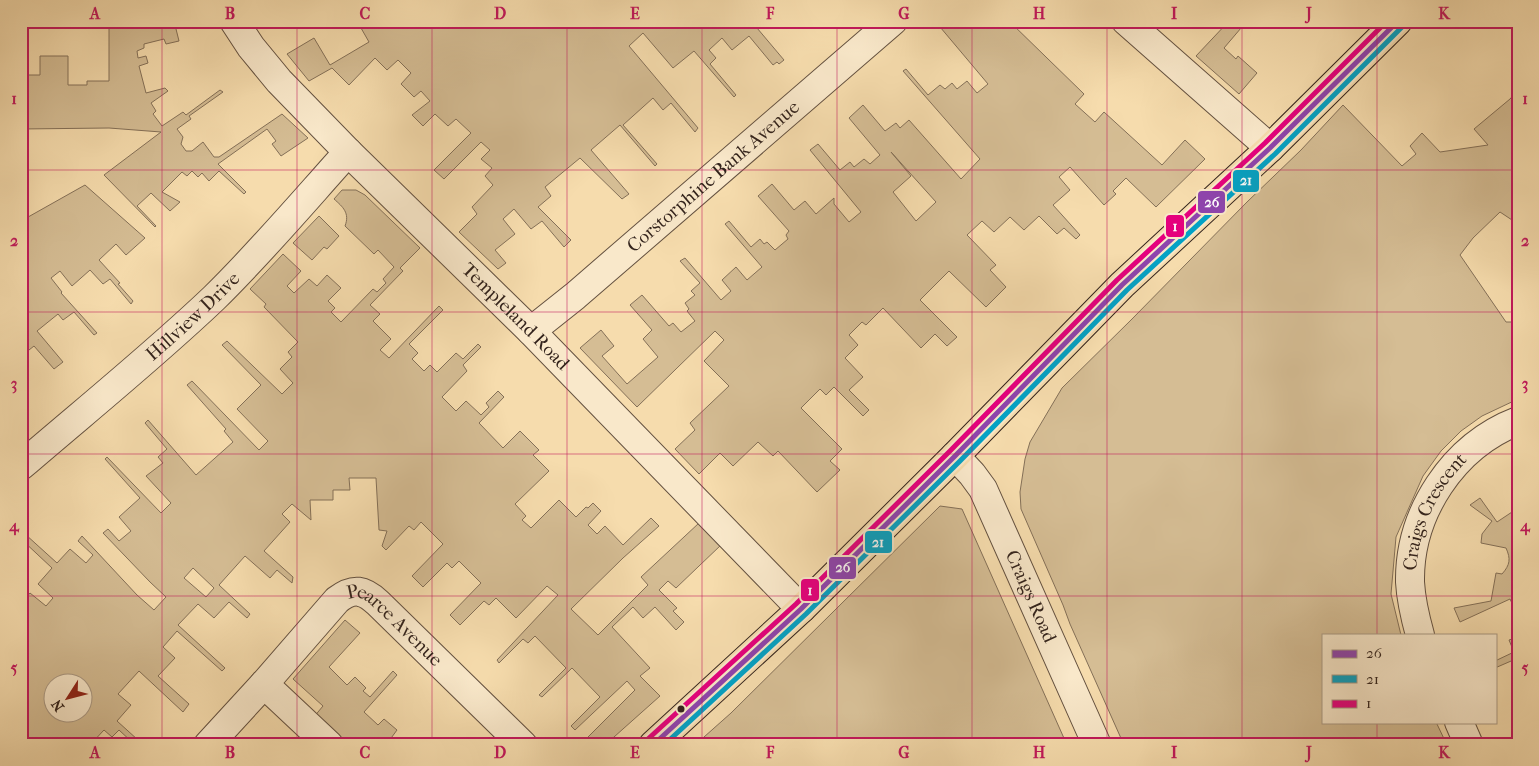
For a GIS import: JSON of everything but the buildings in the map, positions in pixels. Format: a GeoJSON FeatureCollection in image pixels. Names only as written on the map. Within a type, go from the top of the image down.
{"type":"FeatureCollection","features":[{"type":"Feature","properties":{"kind":"main road"},"geometry":{"type":"LineString","coordinates":[[653,745],[801,609],[1122,285],[1270,148],[1398,21]]}},
{"type":"Feature","properties":{"kind":"street","name":"Templeland Road"},"geometry":{"type":"LineString","coordinates":[[234,21],[251,47],[279,81],[348,152],[531,331],[801,609]]}},
{"type":"Feature","properties":{"kind":"street","name":"Corstorphine Bank Avenue"},"geometry":{"type":"LineString","coordinates":[[531,331],[583,289],[893,21]]}},
{"type":"Feature","properties":{"kind":"street"},"geometry":{"type":"LineString","coordinates":[[1126,21],[1270,148]]}},
{"type":"Feature","properties":{"kind":"street","name":"Hillview Drive"},"geometry":{"type":"LineString","coordinates":[[21,466],[214,298],[348,152]]}},
{"type":"Feature","properties":{"kind":"street","name":"Craigs Crescent"},"geometry":{"type":"LineString","coordinates":[[1420,634],[1413,610],[1410,582],[1411,560],[1416,537],[1429,501],[1448,473],[1465,454],[1486,437],[1518,421]]}},
{"type":"Feature","properties":{"kind":"street","name":"Craigs Road"},"geometry":{"type":"LineString","coordinates":[[954,456],[972,474],[983,489],[1097,745]]}},
{"type":"Feature","properties":{"kind":"street","name":"Pearce Avenue"},"geometry":{"type":"LineString","coordinates":[[208,745],[337,600],[345,593],[356,591],[364,592],[378,603],[523,745]]}},
{"type":"Feature","properties":{"kind":"street"},"geometry":{"type":"LineString","coordinates":[[264,684],[329,745]]}},
{"type":"Feature","properties":{"kind":"street"},"geometry":{"type":"LineString","coordinates":[[1460,724],[1469,745]]}},
{"type":"Feature","properties":{"kind":"shaded area"},"geometry":{"type":"Polygon","coordinates":[[[109,21],[174,21],[179,41],[166,44],[164,39],[144,44],[144,48],[137,51],[138,58],[146,56],[148,63],[139,66],[146,93],[165,88],[168,91],[151,103],[156,111],[153,114],[162,126],[183,112],[186,115],[220,90],[223,92],[189,116],[191,119],[177,129],[183,137],[181,144],[186,151],[192,151],[203,142],[214,157],[219,157],[282,114],[308,138],[281,156],[272,144],[276,141],[267,129],[218,164],[246,192],[244,194],[219,171],[209,181],[202,173],[198,177],[192,171],[187,176],[182,172],[162,192],[180,202],[170,211],[151,193],[137,206],[155,227],[104,175],[161,132],[109,128],[21,129],[21,56],[28,56],[28,75],[40,75],[40,56],[68,56],[68,85],[87,85],[87,81],[109,81],[109,21]]]}},
{"type":"Feature","properties":{"kind":"shaded area"},"geometry":{"type":"Polygon","coordinates":[[[357,21],[765,21],[757,28],[784,60],[779,64],[777,62],[773,65],[749,36],[732,50],[722,38],[709,50],[716,58],[710,64],[736,95],[734,97],[694,51],[673,68],[643,33],[629,46],[698,128],[695,132],[671,103],[663,110],[653,98],[623,125],[657,164],[655,166],[620,125],[591,150],[629,194],[622,199],[580,158],[545,187],[551,196],[538,207],[571,240],[564,247],[542,221],[531,229],[514,209],[503,219],[515,234],[495,250],[506,263],[498,269],[459,232],[477,214],[472,207],[493,185],[485,176],[492,168],[481,159],[490,150],[481,142],[444,179],[434,170],[471,133],[456,119],[448,126],[435,114],[423,126],[412,115],[430,101],[421,91],[414,97],[401,84],[411,73],[398,60],[387,70],[375,58],[349,85],[332,68],[309,81],[287,54],[314,38],[330,65],[369,42],[357,21]]]}},
{"type":"Feature","properties":{"kind":"shaded area"},"geometry":{"type":"Polygon","coordinates":[[[935,21],[1009,21],[1084,94],[1075,104],[1095,122],[1104,112],[1162,165],[1185,140],[1205,159],[1156,207],[1126,178],[1113,191],[1116,194],[1104,205],[1070,167],[1059,177],[1070,190],[1053,205],[1080,235],[1076,239],[1064,228],[1057,234],[1039,216],[1024,230],[1010,217],[994,232],[982,221],[967,235],[996,265],[990,270],[1006,287],[986,307],[949,271],[920,300],[957,337],[947,346],[935,334],[921,348],[883,308],[866,325],[862,322],[849,335],[858,345],[845,358],[863,377],[849,390],[869,410],[863,416],[834,387],[826,395],[820,389],[801,408],[842,449],[830,461],[840,470],[817,492],[778,451],[773,456],[758,442],[733,466],[720,453],[699,474],[675,449],[695,430],[690,423],[729,386],[704,361],[724,340],[715,331],[637,407],[580,348],[601,330],[614,346],[602,356],[627,384],[658,357],[643,339],[652,330],[630,305],[642,295],[669,326],[673,323],[681,332],[695,321],[687,311],[689,309],[685,303],[695,295],[691,291],[700,283],[680,261],[685,258],[721,300],[731,291],[722,280],[736,267],[747,280],[762,267],[725,224],[729,221],[751,247],[760,239],[764,244],[767,242],[775,250],[788,239],[786,235],[789,231],[758,196],[772,184],[794,210],[805,201],[816,214],[834,198],[834,204],[849,222],[861,212],[810,150],[818,144],[840,170],[850,162],[854,167],[864,159],[870,164],[880,155],[849,118],[863,105],[885,131],[896,123],[900,128],[909,120],[961,179],[980,159],[903,71],[906,69],[928,95],[940,85],[945,89],[952,83],[957,89],[967,81],[977,93],[988,84],[935,21]],[[891,152],[911,176],[893,192],[916,221],[936,202],[891,152]]]}},
{"type":"Feature","properties":{"kind":"shaded area"},"geometry":{"type":"Polygon","coordinates":[[[1229,21],[1247,21],[1224,48],[1236,59],[1238,56],[1257,73],[1239,94],[1196,56],[1229,21]]]}},
{"type":"Feature","properties":{"kind":"shaded area"},"geometry":{"type":"Polygon","coordinates":[[[1518,90],[1518,224],[1500,212],[1473,238],[1460,255],[1506,322],[1518,322],[1518,399],[1482,416],[1461,431],[1441,451],[1423,476],[1396,537],[1391,594],[1401,634],[1322,634],[1322,724],[1437,724],[1447,745],[1124,745],[1021,509],[1020,492],[1025,459],[1030,442],[1062,388],[1301,150],[1343,105],[1402,166],[1416,154],[1410,146],[1422,133],[1440,152],[1488,145],[1474,129],[1518,90]]]}},
{"type":"Feature","properties":{"kind":"shaded area"},"geometry":{"type":"Polygon","coordinates":[[[85,185],[145,238],[126,255],[116,244],[99,260],[120,283],[118,284],[133,301],[131,304],[110,279],[103,284],[90,270],[72,286],[60,271],[51,278],[61,293],[97,333],[94,335],[74,312],[63,320],[58,314],[37,331],[63,362],[54,369],[34,346],[24,354],[21,350],[21,221],[85,185]]]}},
{"type":"Feature","properties":{"kind":"shaded area"},"geometry":{"type":"Polygon","coordinates":[[[342,190],[356,190],[365,195],[420,248],[400,268],[403,271],[370,305],[380,314],[373,321],[391,339],[380,350],[389,358],[439,306],[443,310],[409,344],[418,353],[412,359],[424,371],[430,365],[437,372],[456,353],[463,359],[478,344],[481,347],[463,365],[467,371],[442,397],[456,411],[466,401],[481,415],[489,407],[486,403],[498,391],[504,397],[479,423],[503,448],[520,431],[539,450],[533,455],[549,471],[515,504],[526,516],[522,520],[531,528],[559,500],[576,517],[593,503],[601,511],[588,525],[597,534],[605,526],[623,545],[651,518],[659,526],[571,609],[598,635],[648,585],[641,577],[699,523],[721,545],[676,588],[668,581],[659,590],[677,608],[673,611],[684,622],[676,630],[655,607],[643,618],[633,607],[612,627],[650,668],[640,676],[660,696],[605,745],[589,745],[585,740],[635,690],[627,681],[575,730],[571,726],[600,697],[572,668],[542,697],[539,695],[566,668],[535,636],[528,643],[523,639],[499,663],[497,660],[558,595],[547,586],[516,618],[496,598],[489,605],[484,601],[460,625],[450,615],[481,583],[459,561],[452,568],[447,563],[423,587],[412,576],[443,544],[421,522],[414,530],[409,526],[386,550],[382,546],[387,531],[379,530],[376,478],[349,478],[350,490],[333,490],[333,500],[310,500],[311,520],[292,504],[282,514],[290,522],[264,551],[293,577],[292,583],[277,570],[270,578],[245,556],[219,585],[250,614],[247,618],[229,602],[214,618],[198,604],[178,625],[225,668],[222,671],[177,631],[163,647],[175,658],[158,676],[189,704],[183,712],[139,671],[118,694],[131,705],[117,721],[138,740],[133,743],[119,730],[112,737],[104,730],[90,745],[21,745],[21,603],[30,593],[46,606],[53,598],[38,584],[52,568],[21,539],[25,534],[57,563],[70,549],[86,563],[93,555],[78,541],[82,536],[137,595],[154,610],[166,597],[103,533],[108,529],[119,541],[131,531],[119,517],[140,498],[105,459],[107,457],[161,513],[171,503],[146,476],[163,463],[158,457],[167,449],[145,423],[148,420],[196,475],[233,442],[224,431],[226,429],[187,385],[192,381],[259,450],[268,441],[237,409],[261,385],[222,345],[227,341],[282,394],[293,383],[280,369],[292,357],[288,352],[298,342],[264,307],[266,304],[250,289],[283,254],[301,271],[287,286],[294,293],[309,279],[317,286],[327,275],[341,288],[328,301],[335,308],[331,312],[341,322],[373,289],[377,292],[386,283],[383,279],[394,267],[378,250],[374,254],[345,226],[347,217],[343,208],[334,199],[342,190]],[[193,568],[184,578],[206,597],[214,588],[193,568]]]}},
{"type":"Feature","properties":{"kind":"shaded area"},"geometry":{"type":"Polygon","coordinates":[[[319,216],[339,236],[327,249],[324,247],[312,260],[293,243],[319,216]]]}},
{"type":"Feature","properties":{"kind":"shaded area"},"geometry":{"type":"Polygon","coordinates":[[[1480,498],[1497,522],[1518,508],[1518,616],[1510,599],[1460,622],[1454,608],[1491,601],[1496,573],[1502,574],[1509,562],[1506,548],[1481,543],[1482,534],[1492,521],[1470,505],[1480,498]]]}},
{"type":"Feature","properties":{"kind":"shaded area"},"geometry":{"type":"Polygon","coordinates":[[[940,506],[962,509],[1067,745],[695,745],[731,713],[940,506]]]}},
{"type":"Feature","properties":{"kind":"shaded area"},"geometry":{"type":"Polygon","coordinates":[[[345,620],[360,633],[329,667],[347,685],[355,677],[366,688],[363,691],[370,697],[393,671],[397,675],[364,712],[378,725],[384,719],[397,730],[386,745],[341,745],[313,718],[323,706],[293,679],[345,620]]]}},
{"type":"Feature","properties":{"kind":"shaded area"},"geometry":{"type":"Polygon","coordinates":[[[1518,637],[1518,658],[1496,668],[1496,661],[1514,652],[1509,640],[1518,637]]]}},
{"type":"Feature","properties":{"kind":"transit line","name":"1"},"geometry":{"type":"LineString","coordinates":[[648,739],[796,604],[950,451],[1117,280],[1265,143],[1387,21]]}},
{"type":"Feature","properties":{"kind":"transit line","name":"26"},"geometry":{"type":"LineString","coordinates":[[653,745],[801,609],[955,456],[1122,285],[1270,148],[1398,21]]}},
{"type":"Feature","properties":{"kind":"transit line","name":"21"},"geometry":{"type":"LineString","coordinates":[[664,745],[806,614],[960,461],[1127,290],[1275,154],[1403,26]]}}]}
